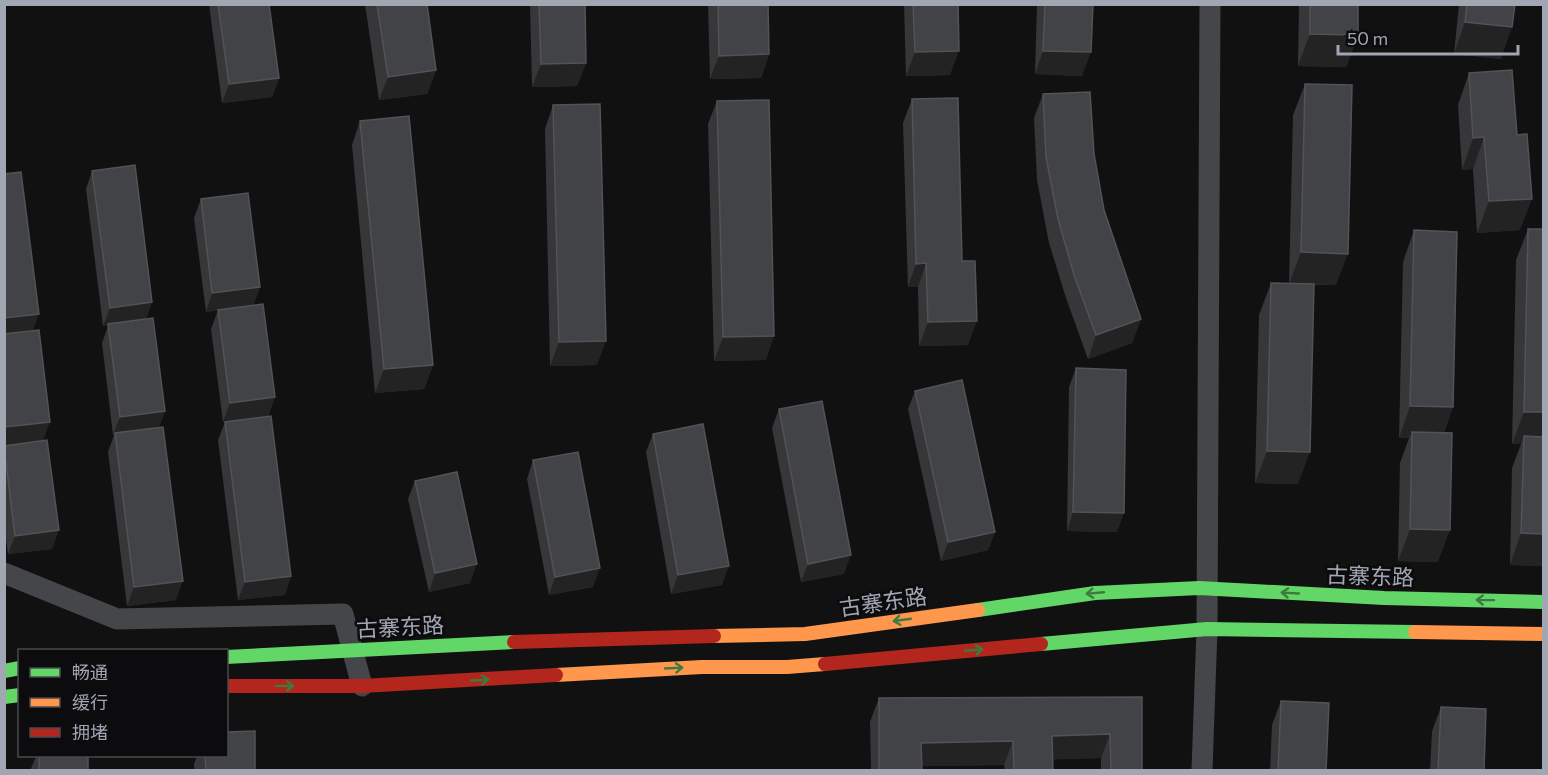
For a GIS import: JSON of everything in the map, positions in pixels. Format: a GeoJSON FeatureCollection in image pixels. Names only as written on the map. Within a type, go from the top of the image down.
{"type":"FeatureCollection","features":[{"type":"Feature","properties":{"kind":"main road","name":"古寨东路"},"geometry":{"type":"LineString","coordinates":[[228,657],[575,639],[805,634],[1095,593],[1207,589],[1384,598],[1544,602]]}},
{"type":"Feature","properties":{"kind":"main road"},"geometry":{"type":"LineString","coordinates":[[228,686],[362,686],[702,667],[787,667],[1207,629],[1544,634]]}},
{"type":"Feature","properties":{"kind":"street"},"geometry":{"type":"LineString","coordinates":[[1202,771],[1207,629],[1210,4]]}},
{"type":"Feature","properties":{"kind":"street"},"geometry":{"type":"LineString","coordinates":[[4,573],[117,619],[344,614],[362,686]]}},
{"type":"Feature","properties":{"kind":"building"},"geometry":{"type":"Polygon","coordinates":[[[218,4],[269,4],[279,78],[229,84],[218,4]]]}},
{"type":"Feature","properties":{"kind":"building"},"geometry":{"type":"Polygon","coordinates":[[[377,4],[427,4],[436,70],[388,77],[377,4]]]}},
{"type":"Feature","properties":{"kind":"building"},"geometry":{"type":"Polygon","coordinates":[[[539,4],[585,4],[586,63],[541,64],[539,4]]]}},
{"type":"Feature","properties":{"kind":"building"},"geometry":{"type":"Polygon","coordinates":[[[718,4],[768,4],[769,54],[719,56],[718,4]]]}},
{"type":"Feature","properties":{"kind":"building"},"geometry":{"type":"Polygon","coordinates":[[[913,4],[958,4],[959,51],[915,52],[913,4]]]}},
{"type":"Feature","properties":{"kind":"building"},"geometry":{"type":"Polygon","coordinates":[[[1045,4],[1093,4],[1091,52],[1043,51],[1045,4]]]}},
{"type":"Feature","properties":{"kind":"building"},"geometry":{"type":"Polygon","coordinates":[[[1310,4],[1358,4],[1358,35],[1310,34],[1310,4]]]}},
{"type":"Feature","properties":{"kind":"building"},"geometry":{"type":"Polygon","coordinates":[[[1467,4],[1515,4],[1512,27],[1465,22],[1467,4]]]}},
{"type":"Feature","properties":{"kind":"building"},"geometry":{"type":"Polygon","coordinates":[[[1512,70],[1517,135],[1527,134],[1532,199],[1489,201],[1484,137],[1473,138],[1469,73],[1512,70]]]}},
{"type":"Feature","properties":{"kind":"building"},"geometry":{"type":"Polygon","coordinates":[[[1305,84],[1352,85],[1348,254],[1301,252],[1305,84]]]}},
{"type":"Feature","properties":{"kind":"building"},"geometry":{"type":"Polygon","coordinates":[[[1090,92],[1094,154],[1104,210],[1141,319],[1096,335],[1074,275],[1058,219],[1046,157],[1043,94],[1090,92]]]}},
{"type":"Feature","properties":{"kind":"building"},"geometry":{"type":"Polygon","coordinates":[[[958,98],[962,261],[975,261],[977,321],[928,322],[926,263],[916,264],[912,99],[958,98]]]}},
{"type":"Feature","properties":{"kind":"building"},"geometry":{"type":"Polygon","coordinates":[[[769,100],[774,336],[723,337],[717,101],[769,100]]]}},
{"type":"Feature","properties":{"kind":"building"},"geometry":{"type":"Polygon","coordinates":[[[600,104],[606,341],[559,342],[553,105],[600,104]]]}},
{"type":"Feature","properties":{"kind":"building"},"geometry":{"type":"Polygon","coordinates":[[[409,116],[433,365],[384,369],[360,121],[409,116]]]}},
{"type":"Feature","properties":{"kind":"building"},"geometry":{"type":"Polygon","coordinates":[[[135,165],[152,302],[110,308],[92,171],[135,165]]]}},
{"type":"Feature","properties":{"kind":"building"},"geometry":{"type":"Polygon","coordinates":[[[21,172],[39,314],[4,318],[4,174],[21,172]]]}},
{"type":"Feature","properties":{"kind":"building"},"geometry":{"type":"Polygon","coordinates":[[[248,193],[260,287],[212,293],[201,199],[248,193]]]}},
{"type":"Feature","properties":{"kind":"building"},"geometry":{"type":"Polygon","coordinates":[[[1528,229],[1544,229],[1544,412],[1524,412],[1528,229]]]}},
{"type":"Feature","properties":{"kind":"building"},"geometry":{"type":"Polygon","coordinates":[[[1414,230],[1457,232],[1453,407],[1410,406],[1414,230]]]}},
{"type":"Feature","properties":{"kind":"building"},"geometry":{"type":"Polygon","coordinates":[[[1271,283],[1314,284],[1310,452],[1267,451],[1271,283]]]}},
{"type":"Feature","properties":{"kind":"building"},"geometry":{"type":"Polygon","coordinates":[[[263,304],[275,397],[230,403],[218,310],[263,304]]]}},
{"type":"Feature","properties":{"kind":"building"},"geometry":{"type":"Polygon","coordinates":[[[153,318],[165,411],[120,417],[108,324],[153,318]]]}},
{"type":"Feature","properties":{"kind":"building"},"geometry":{"type":"Polygon","coordinates":[[[39,330],[50,422],[5,427],[4,334],[39,330]]]}},
{"type":"Feature","properties":{"kind":"building"},"geometry":{"type":"Polygon","coordinates":[[[1076,368],[1126,370],[1124,513],[1073,512],[1076,368]]]}},
{"type":"Feature","properties":{"kind":"building"},"geometry":{"type":"Polygon","coordinates":[[[962,380],[995,532],[948,542],[915,391],[962,380]]]}},
{"type":"Feature","properties":{"kind":"building"},"geometry":{"type":"Polygon","coordinates":[[[822,401],[851,555],[808,564],[779,409],[822,401]]]}},
{"type":"Feature","properties":{"kind":"building"},"geometry":{"type":"Polygon","coordinates":[[[271,416],[291,576],[245,582],[225,422],[271,416]]]}},
{"type":"Feature","properties":{"kind":"building"},"geometry":{"type":"Polygon","coordinates":[[[703,424],[729,566],[678,575],[653,434],[703,424]]]}},
{"type":"Feature","properties":{"kind":"building"},"geometry":{"type":"Polygon","coordinates":[[[163,427],[183,581],[134,587],[115,433],[163,427]]]}},
{"type":"Feature","properties":{"kind":"building"},"geometry":{"type":"Polygon","coordinates":[[[1412,432],[1452,433],[1450,530],[1410,529],[1412,432]]]}},
{"type":"Feature","properties":{"kind":"building"},"geometry":{"type":"Polygon","coordinates":[[[1524,436],[1544,437],[1544,534],[1521,533],[1524,436]]]}},
{"type":"Feature","properties":{"kind":"building"},"geometry":{"type":"Polygon","coordinates":[[[47,440],[59,530],[15,536],[4,446],[47,440]]]}},
{"type":"Feature","properties":{"kind":"building"},"geometry":{"type":"Polygon","coordinates":[[[578,452],[600,568],[555,577],[533,460],[578,452]]]}},
{"type":"Feature","properties":{"kind":"building"},"geometry":{"type":"Polygon","coordinates":[[[457,472],[477,564],[435,573],[415,481],[457,472]]]}},
{"type":"Feature","properties":{"kind":"building"},"geometry":{"type":"Polygon","coordinates":[[[1142,697],[1142,771],[1111,771],[1110,734],[1052,736],[1053,771],[1014,771],[1013,741],[921,743],[922,771],[879,771],[879,698],[1142,697]]]}},
{"type":"Feature","properties":{"kind":"building"},"geometry":{"type":"Polygon","coordinates":[[[1281,701],[1329,703],[1326,771],[1278,771],[1281,701]]]}},
{"type":"Feature","properties":{"kind":"building"},"geometry":{"type":"Polygon","coordinates":[[[1441,707],[1486,709],[1484,771],[1438,771],[1441,707]]]}},
{"type":"Feature","properties":{"kind":"building"},"geometry":{"type":"Polygon","coordinates":[[[255,731],[255,771],[206,771],[205,757],[228,757],[228,732],[255,731]]]}},
{"type":"Feature","properties":{"kind":"building"},"geometry":{"type":"Polygon","coordinates":[[[39,757],[88,757],[88,771],[39,771],[39,757]]]}},
{"type":"Feature","properties":{"kind":"traffic: fast"},"geometry":{"type":"LineString","coordinates":[[978,610],[1095,593],[1199,588],[1384,598],[1544,602]]}},
{"type":"Feature","properties":{"kind":"traffic: fast"},"geometry":{"type":"LineString","coordinates":[[1041,644],[1207,629],[1415,632]]}},
{"type":"Feature","properties":{"kind":"traffic: fast"},"geometry":{"type":"LineString","coordinates":[[228,657],[514,642]]}},
{"type":"Feature","properties":{"kind":"traffic: fast"},"geometry":{"type":"LineString","coordinates":[[4,671],[18,668]]}},
{"type":"Feature","properties":{"kind":"traffic: fast"},"geometry":{"type":"LineString","coordinates":[[4,697],[18,695]]}},
{"type":"Feature","properties":{"kind":"traffic: slow"},"geometry":{"type":"LineString","coordinates":[[714,636],[805,634],[978,610]]}},
{"type":"Feature","properties":{"kind":"traffic: slow"},"geometry":{"type":"LineString","coordinates":[[1415,632],[1544,634]]}},
{"type":"Feature","properties":{"kind":"traffic: slow"},"geometry":{"type":"LineString","coordinates":[[556,675],[702,667],[787,667],[825,664]]}},
{"type":"Feature","properties":{"kind":"traffic: jam"},"geometry":{"type":"LineString","coordinates":[[514,642],[714,636]]}},
{"type":"Feature","properties":{"kind":"traffic: jam"},"geometry":{"type":"LineString","coordinates":[[825,664],[1041,644]]}},
{"type":"Feature","properties":{"kind":"traffic: jam"},"geometry":{"type":"LineString","coordinates":[[228,686],[362,686],[556,675]]}}]}
